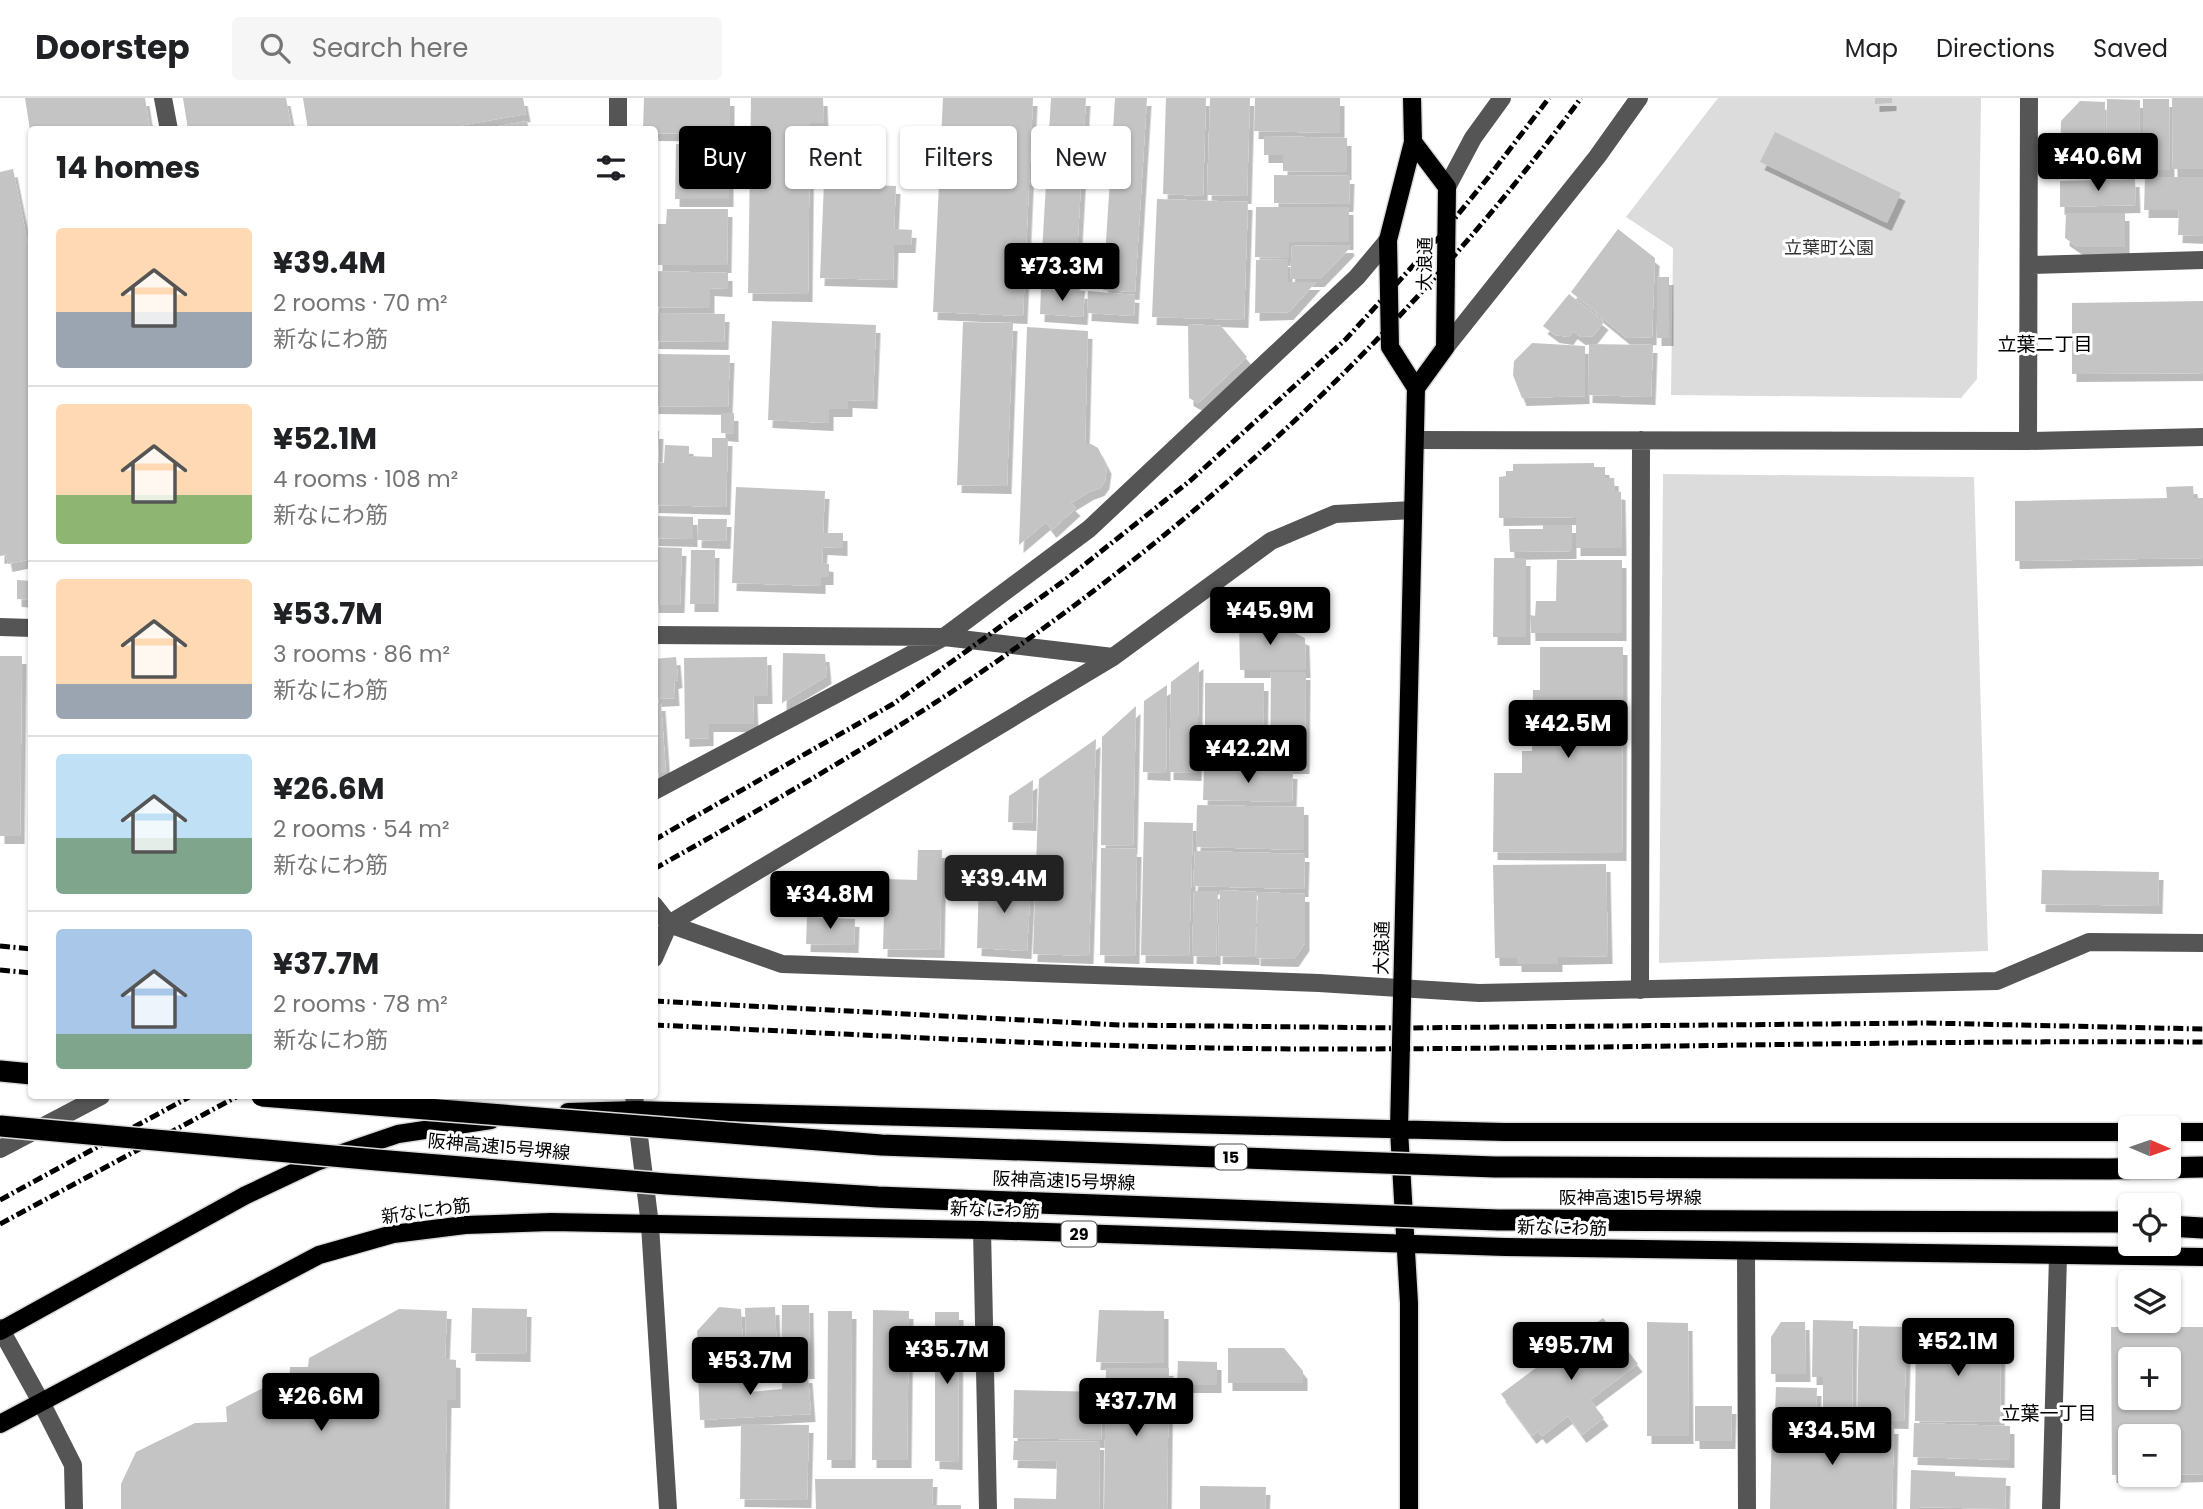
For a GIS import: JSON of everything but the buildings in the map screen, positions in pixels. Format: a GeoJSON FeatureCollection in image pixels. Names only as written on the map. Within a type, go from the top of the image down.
{"type":"FeatureCollection","features":[{"type":"Feature","properties":{"kind":"highway"},"geometry":{"type":"LineString","coordinates":[[0,1071],[28,1074]]}},
{"type":"Feature","properties":{"kind":"highway","name":"阪神高速15号堺線"},"geometry":{"type":"LineString","coordinates":[[300,1099],[895,1146],[1495,1167],[2203,1167]]}},
{"type":"Feature","properties":{"kind":"highway","name":"阪神高速15号堺線"},"geometry":{"type":"LineString","coordinates":[[0,1126],[515,1171],[878,1197],[1499,1220],[2118,1223]]}},
{"type":"Feature","properties":{"kind":"highway"},"geometry":{"type":"LineString","coordinates":[[2181,1223],[2203,1220]]}},
{"type":"Feature","properties":{"kind":"highway"},"geometry":{"type":"LineString","coordinates":[[2181,1225],[2203,1228]]}},
{"type":"Feature","properties":{"kind":"main road","name":"大浪通"},"geometry":{"type":"LineString","coordinates":[[1409,1509],[1407,1244],[1399,1130],[1416,388],[1390,347],[1388,240],[1413,142],[1412,98]]}},
{"type":"Feature","properties":{"kind":"main road"},"geometry":{"type":"LineString","coordinates":[[1413,142],[1447,187]]}},
{"type":"Feature","properties":{"kind":"main road","name":"大浪通"},"geometry":{"type":"LineString","coordinates":[[1445,348],[1447,187]]}},
{"type":"Feature","properties":{"kind":"main road"},"geometry":{"type":"LineString","coordinates":[[1416,388],[1445,348]]}},
{"type":"Feature","properties":{"kind":"main road"},"geometry":{"type":"LineString","coordinates":[[1,1330],[244,1196],[328,1158],[398,1134],[479,1121],[635,1103],[1399,1130],[2118,1132]]}},
{"type":"Feature","properties":{"kind":"main road"},"geometry":{"type":"LineString","coordinates":[[2181,1132],[2203,1132]]}},
{"type":"Feature","properties":{"kind":"main road","name":"新なにわ筋"},"geometry":{"type":"LineString","coordinates":[[0,1424],[319,1255],[393,1234],[465,1225],[551,1222],[982,1230],[1746,1252],[2203,1257]]}},
{"type":"Feature","properties":{"kind":"street"},"geometry":{"type":"LineString","coordinates":[[163,98],[168,126]]}},
{"type":"Feature","properties":{"kind":"street"},"geometry":{"type":"LineString","coordinates":[[618,98],[618,126]]}},
{"type":"Feature","properties":{"kind":"street"},"geometry":{"type":"LineString","coordinates":[[1447,187],[1473,138],[1502,98]]}},
{"type":"Feature","properties":{"kind":"street"},"geometry":{"type":"LineString","coordinates":[[1445,348],[1597,157],[1639,98]]}},
{"type":"Feature","properties":{"kind":"street"},"geometry":{"type":"LineString","coordinates":[[2028,441],[2029,98]]}},
{"type":"Feature","properties":{"kind":"street"},"geometry":{"type":"LineString","coordinates":[[658,789],[944,638],[1089,529],[1357,277],[1388,240]]}},
{"type":"Feature","properties":{"kind":"street"},"geometry":{"type":"LineString","coordinates":[[2029,265],[2203,260]]}},
{"type":"Feature","properties":{"kind":"street"},"geometry":{"type":"LineString","coordinates":[[1415,440],[2028,441],[2203,436]]}},
{"type":"Feature","properties":{"kind":"street"},"geometry":{"type":"LineString","coordinates":[[1640,990],[1641,440]]}},
{"type":"Feature","properties":{"kind":"street"},"geometry":{"type":"LineString","coordinates":[[658,949],[669,924],[1114,657],[1271,541],[1335,514],[1413,510]]}},
{"type":"Feature","properties":{"kind":"street"},"geometry":{"type":"LineString","coordinates":[[0,627],[28,628]]}},
{"type":"Feature","properties":{"kind":"street"},"geometry":{"type":"LineString","coordinates":[[658,635],[944,638],[1114,657]]}},
{"type":"Feature","properties":{"kind":"street"},"geometry":{"type":"LineString","coordinates":[[658,910],[669,924],[782,964],[1319,983],[1479,993],[1997,981],[2089,942],[2203,943]]}},
{"type":"Feature","properties":{"kind":"street"},"geometry":{"type":"LineString","coordinates":[[0,1149],[95,1099]]}},
{"type":"Feature","properties":{"kind":"street"},"geometry":{"type":"LineString","coordinates":[[635,1103],[650,1225],[668,1509]]}},
{"type":"Feature","properties":{"kind":"street"},"geometry":{"type":"LineString","coordinates":[[982,1230],[988,1509]]}},
{"type":"Feature","properties":{"kind":"street"},"geometry":{"type":"LineString","coordinates":[[1746,1252],[1747,1509]]}},
{"type":"Feature","properties":{"kind":"street"},"geometry":{"type":"LineString","coordinates":[[2051,1509],[2057,1256]]}},
{"type":"Feature","properties":{"kind":"street"},"geometry":{"type":"LineString","coordinates":[[1,1330],[73,1465],[74,1509]]}},
{"type":"Feature","properties":{"kind":"green space","name":"立葉町公園"},"geometry":{"type":"Polygon","coordinates":[[[1718,98],[1981,98],[1977,379],[1961,398],[1671,395],[1673,248],[1626,217],[1718,98]]]}},
{"type":"Feature","properties":{"kind":"green space"},"geometry":{"type":"Polygon","coordinates":[[[1663,474],[1974,477],[1988,951],[1659,963],[1663,474]]]}},
{"type":"Feature","properties":{"kind":"railway"},"geometry":{"type":"LineString","coordinates":[[658,838],[893,704],[1065,580],[1191,480],[1346,339],[1442,234],[1549,98]]}},
{"type":"Feature","properties":{"kind":"railway"},"geometry":{"type":"LineString","coordinates":[[658,867],[800,786],[989,667],[1112,577],[1187,517],[1259,454],[1396,320],[1522,175],[1581,98]]}},
{"type":"Feature","properties":{"kind":"railway"},"geometry":{"type":"LineString","coordinates":[[0,946],[28,949]]}},
{"type":"Feature","properties":{"kind":"railway"},"geometry":{"type":"LineString","coordinates":[[0,970],[28,973]]}},
{"type":"Feature","properties":{"kind":"railway"},"geometry":{"type":"LineString","coordinates":[[658,1001],[1120,1025],[1401,1028],[1927,1023],[2203,1029]]}},
{"type":"Feature","properties":{"kind":"railway"},"geometry":{"type":"LineString","coordinates":[[658,1025],[988,1041],[1239,1048],[1433,1049],[2203,1042]]}},
{"type":"Feature","properties":{"kind":"railway"},"geometry":{"type":"LineString","coordinates":[[0,1200],[185,1099]]}},
{"type":"Feature","properties":{"kind":"railway"},"geometry":{"type":"LineString","coordinates":[[0,1224],[232,1099]]}},
{"type":"Feature","properties":{"kind":"district","name":"立葉二丁目"},"geometry":{"type":"Point","coordinates":[2045,344]}},
{"type":"Feature","properties":{"kind":"district","name":"立葉一丁目"},"geometry":{"type":"Point","coordinates":[2049,1413]}}]}
